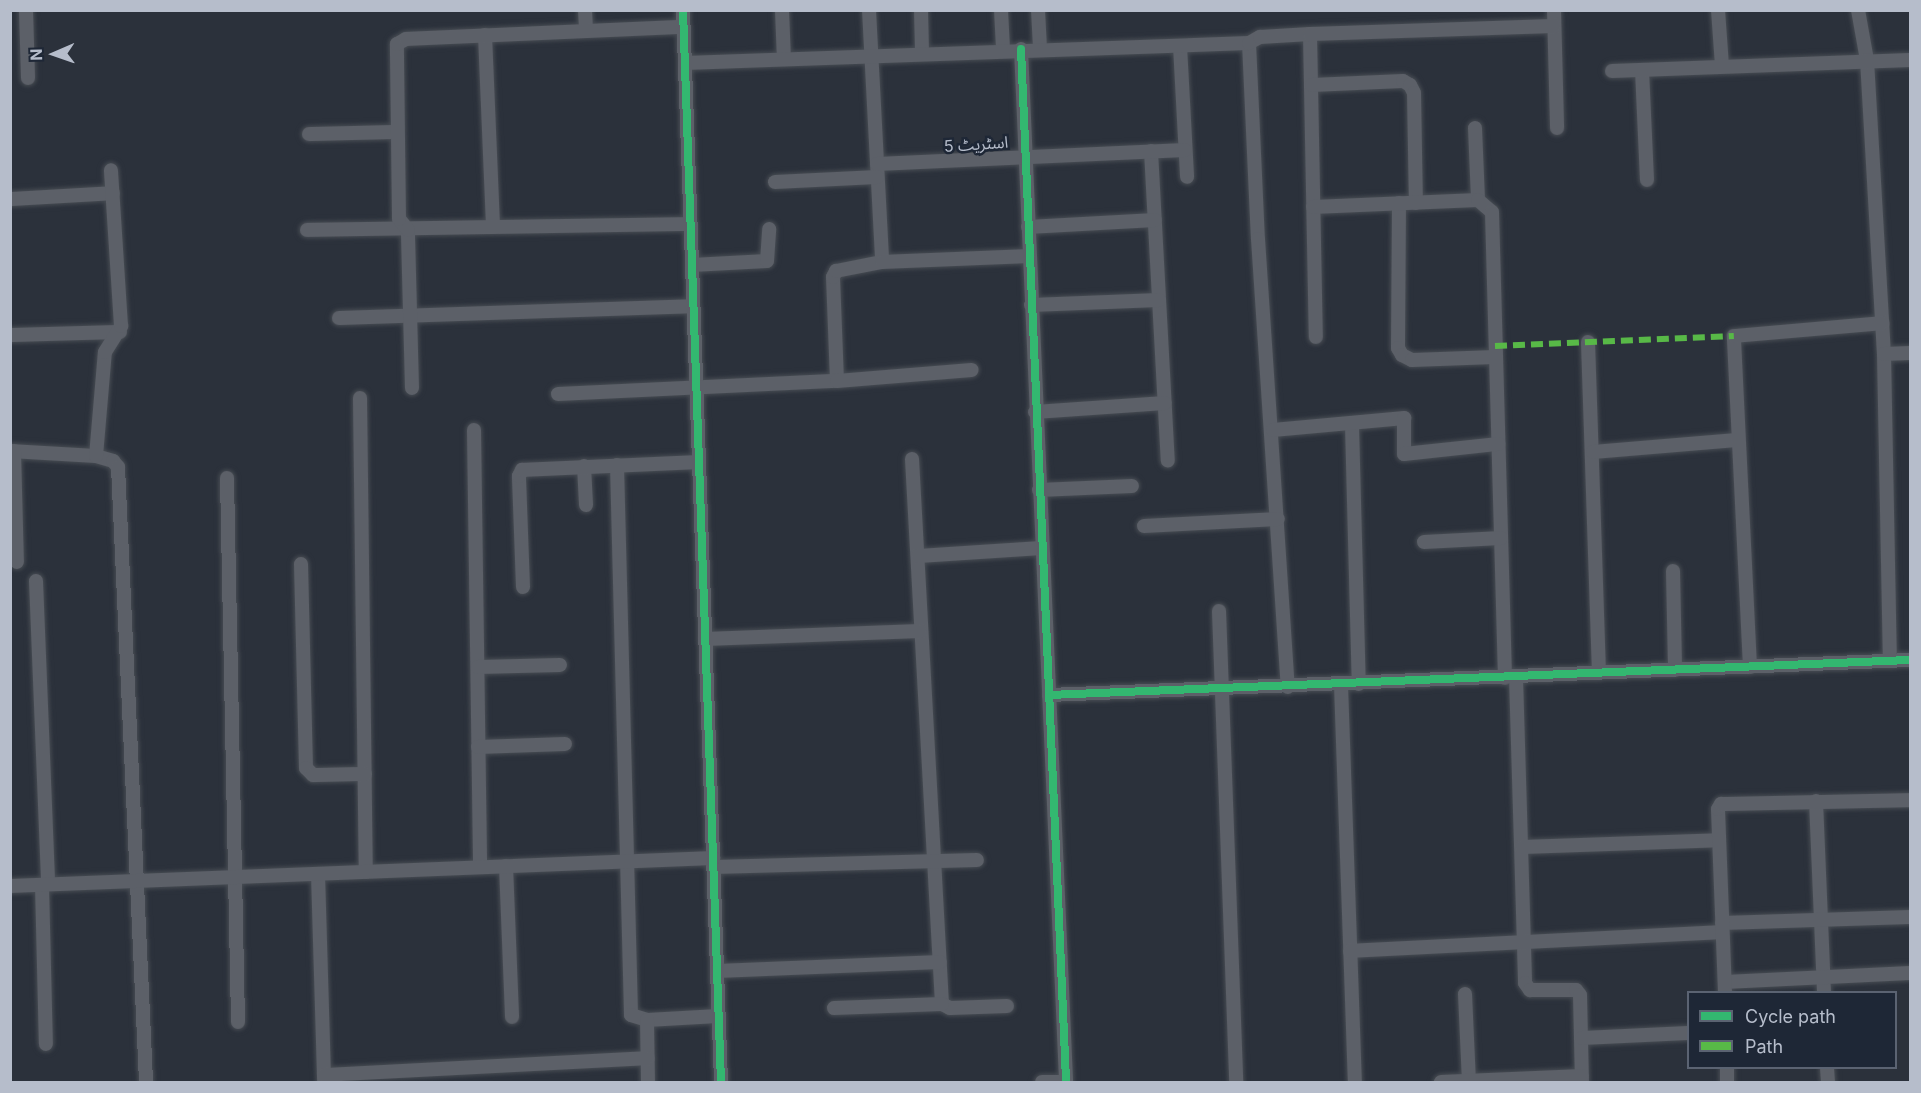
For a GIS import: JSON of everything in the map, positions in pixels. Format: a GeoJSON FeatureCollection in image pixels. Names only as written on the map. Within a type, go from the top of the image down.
{"type":"FeatureCollection","features":[{"type":"Feature","properties":{"kind":"street"},"geometry":{"type":"LineString","coordinates":[[26,10],[28,78]]}},
{"type":"Feature","properties":{"kind":"street"},"geometry":{"type":"LineString","coordinates":[[585,10],[586,32]]}},
{"type":"Feature","properties":{"kind":"street"},"geometry":{"type":"LineString","coordinates":[[682,10],[721,1083]]}},
{"type":"Feature","properties":{"kind":"street"},"geometry":{"type":"LineString","coordinates":[[782,10],[784,59]]}},
{"type":"Feature","properties":{"kind":"street"},"geometry":{"type":"LineString","coordinates":[[869,10],[882,262]]}},
{"type":"Feature","properties":{"kind":"street"},"geometry":{"type":"LineString","coordinates":[[921,10],[922,52]]}},
{"type":"Feature","properties":{"kind":"street"},"geometry":{"type":"LineString","coordinates":[[1001,10],[1003,50]]}},
{"type":"Feature","properties":{"kind":"street"},"geometry":{"type":"LineString","coordinates":[[1038,10],[1040,48]]}},
{"type":"Feature","properties":{"kind":"street"},"geometry":{"type":"LineString","coordinates":[[1554,10],[1557,128]]}},
{"type":"Feature","properties":{"kind":"street"},"geometry":{"type":"LineString","coordinates":[[1718,10],[1722,66]]}},
{"type":"Feature","properties":{"kind":"street"},"geometry":{"type":"LineString","coordinates":[[1858,10],[1867,60],[1884,354],[1890,661]]}},
{"type":"Feature","properties":{"kind":"street"},"geometry":{"type":"LineString","coordinates":[[685,63],[922,52],[1180,46],[1250,43],[1260,38],[1310,34],[1554,26]]}},
{"type":"Feature","properties":{"kind":"street"},"geometry":{"type":"LineString","coordinates":[[412,388],[408,230],[399,219],[397,44],[406,39],[683,27]]}},
{"type":"Feature","properties":{"kind":"street"},"geometry":{"type":"LineString","coordinates":[[1310,34],[1316,336]]}},
{"type":"Feature","properties":{"kind":"street"},"geometry":{"type":"LineString","coordinates":[[485,35],[493,227]]}},
{"type":"Feature","properties":{"kind":"street"},"geometry":{"type":"LineString","coordinates":[[1250,43],[1258,239],[1273,429],[1288,687]]}},
{"type":"Feature","properties":{"kind":"street"},"geometry":{"type":"LineString","coordinates":[[1180,46],[1187,177]]}},
{"type":"Feature","properties":{"kind":"street"},"geometry":{"type":"LineString","coordinates":[[1021,49],[1035,412],[1066,1082],[1042,1083]]}},
{"type":"Feature","properties":{"kind":"street"},"geometry":{"type":"LineString","coordinates":[[1612,71],[1911,60]]}},
{"type":"Feature","properties":{"kind":"street"},"geometry":{"type":"LineString","coordinates":[[1642,70],[1647,180]]}},
{"type":"Feature","properties":{"kind":"street"},"geometry":{"type":"LineString","coordinates":[[1312,85],[1403,81],[1410,85],[1414,93],[1416,202]]}},
{"type":"Feature","properties":{"kind":"street"},"geometry":{"type":"LineString","coordinates":[[1475,128],[1478,200]]}},
{"type":"Feature","properties":{"kind":"street"},"geometry":{"type":"LineString","coordinates":[[309,134],[397,132]]}},
{"type":"Feature","properties":{"kind":"street","name":"اسٹریٹ 5"},"geometry":{"type":"LineString","coordinates":[[776,182],[1025,154],[1185,150]]}},
{"type":"Feature","properties":{"kind":"street"},"geometry":{"type":"LineString","coordinates":[[1151,152],[1168,461]]}},
{"type":"Feature","properties":{"kind":"street"},"geometry":{"type":"LineString","coordinates":[[96,456],[105,352],[120,332],[111,170]]}},
{"type":"Feature","properties":{"kind":"street"},"geometry":{"type":"LineString","coordinates":[[10,199],[113,193]]}},
{"type":"Feature","properties":{"kind":"street"},"geometry":{"type":"LineString","coordinates":[[1313,207],[1478,200],[1492,212],[1501,538],[1522,847],[1526,988],[1576,990],[1581,1001],[1582,1079],[1441,1083]]}},
{"type":"Feature","properties":{"kind":"street"},"geometry":{"type":"LineString","coordinates":[[1399,203],[1398,348],[1402,355],[1412,360],[1495,357]]}},
{"type":"Feature","properties":{"kind":"street"},"geometry":{"type":"LineString","coordinates":[[1028,227],[1155,220]]}},
{"type":"Feature","properties":{"kind":"street"},"geometry":{"type":"LineString","coordinates":[[307,230],[690,224]]}},
{"type":"Feature","properties":{"kind":"street"},"geometry":{"type":"LineString","coordinates":[[692,265],[767,261],[770,229]]}},
{"type":"Feature","properties":{"kind":"street"},"geometry":{"type":"LineString","coordinates":[[837,381],[833,277],[844,268],[882,262],[1029,255]]}},
{"type":"Feature","properties":{"kind":"street"},"geometry":{"type":"LineString","coordinates":[[1031,305],[1160,300]]}},
{"type":"Feature","properties":{"kind":"street"},"geometry":{"type":"LineString","coordinates":[[339,318],[692,306]]}},
{"type":"Feature","properties":{"kind":"street"},"geometry":{"type":"LineString","coordinates":[[1750,667],[1737,440],[1734,336],[1882,322]]}},
{"type":"Feature","properties":{"kind":"street"},"geometry":{"type":"LineString","coordinates":[[10,335],[120,332]]}},
{"type":"Feature","properties":{"kind":"street"},"geometry":{"type":"LineString","coordinates":[[1587,342],[1593,452],[1599,673]]}},
{"type":"Feature","properties":{"kind":"street"},"geometry":{"type":"LineString","coordinates":[[1884,354],[1911,353]]}},
{"type":"Feature","properties":{"kind":"street"},"geometry":{"type":"LineString","coordinates":[[558,394],[837,381],[972,370]]}},
{"type":"Feature","properties":{"kind":"street"},"geometry":{"type":"LineString","coordinates":[[360,398],[366,872]]}},
{"type":"Feature","properties":{"kind":"street"},"geometry":{"type":"LineString","coordinates":[[1035,412],[1165,403]]}},
{"type":"Feature","properties":{"kind":"street"},"geometry":{"type":"LineString","coordinates":[[1273,429],[1353,425],[1404,418],[1404,454],[1498,444]]}},
{"type":"Feature","properties":{"kind":"street"},"geometry":{"type":"LineString","coordinates":[[1353,425],[1359,684]]}},
{"type":"Feature","properties":{"kind":"street"},"geometry":{"type":"LineString","coordinates":[[474,430],[480,867]]}},
{"type":"Feature","properties":{"kind":"street"},"geometry":{"type":"LineString","coordinates":[[1593,452],[1737,440]]}},
{"type":"Feature","properties":{"kind":"street"},"geometry":{"type":"LineString","coordinates":[[17,562],[12,451],[96,456],[113,461],[118,467],[134,881],[146,1083]]}},
{"type":"Feature","properties":{"kind":"street"},"geometry":{"type":"LineString","coordinates":[[912,459],[920,631],[936,860],[942,1004]]}},
{"type":"Feature","properties":{"kind":"street"},"geometry":{"type":"LineString","coordinates":[[523,587],[519,476],[528,468],[698,462]]}},
{"type":"Feature","properties":{"kind":"street"},"geometry":{"type":"LineString","coordinates":[[617,465],[625,861],[631,1015],[647,1020],[718,1016]]}},
{"type":"Feature","properties":{"kind":"street"},"geometry":{"type":"LineString","coordinates":[[584,466],[586,505]]}},
{"type":"Feature","properties":{"kind":"street"},"geometry":{"type":"LineString","coordinates":[[226,478],[238,1022]]}},
{"type":"Feature","properties":{"kind":"street"},"geometry":{"type":"LineString","coordinates":[[1039,490],[1132,486]]}},
{"type":"Feature","properties":{"kind":"street"},"geometry":{"type":"LineString","coordinates":[[1144,526],[1278,519]]}},
{"type":"Feature","properties":{"kind":"street"},"geometry":{"type":"LineString","coordinates":[[1424,542],[1501,538]]}},
{"type":"Feature","properties":{"kind":"street"},"geometry":{"type":"LineString","coordinates":[[918,556],[1041,548]]}},
{"type":"Feature","properties":{"kind":"street"},"geometry":{"type":"LineString","coordinates":[[301,564],[306,768],[313,775],[365,774]]}},
{"type":"Feature","properties":{"kind":"street"},"geometry":{"type":"LineString","coordinates":[[1673,571],[1675,670]]}},
{"type":"Feature","properties":{"kind":"street"},"geometry":{"type":"LineString","coordinates":[[36,582],[45,884],[46,1044]]}},
{"type":"Feature","properties":{"kind":"street"},"geometry":{"type":"LineString","coordinates":[[1219,611],[1236,1083]]}},
{"type":"Feature","properties":{"kind":"street"},"geometry":{"type":"LineString","coordinates":[[705,639],[920,631]]}},
{"type":"Feature","properties":{"kind":"street"},"geometry":{"type":"LineString","coordinates":[[1049,695],[1341,685],[1911,660]]}},
{"type":"Feature","properties":{"kind":"street"},"geometry":{"type":"LineString","coordinates":[[478,668],[560,665]]}},
{"type":"Feature","properties":{"kind":"street"},"geometry":{"type":"LineString","coordinates":[[1341,685],[1355,1083]]}},
{"type":"Feature","properties":{"kind":"street"},"geometry":{"type":"LineString","coordinates":[[478,747],[565,744]]}},
{"type":"Feature","properties":{"kind":"street"},"geometry":{"type":"LineString","coordinates":[[1911,800],[1721,804],[1718,809],[1725,987],[1911,973]]}},
{"type":"Feature","properties":{"kind":"street"},"geometry":{"type":"LineString","coordinates":[[1816,801],[1824,991]]}},
{"type":"Feature","properties":{"kind":"street"},"geometry":{"type":"LineString","coordinates":[[1522,847],[1719,840]]}},
{"type":"Feature","properties":{"kind":"street"},"geometry":{"type":"LineString","coordinates":[[10,886],[625,861],[713,863],[977,860]]}},
{"type":"Feature","properties":{"kind":"street"},"geometry":{"type":"LineString","coordinates":[[506,866],[512,1017]]}},
{"type":"Feature","properties":{"kind":"street"},"geometry":{"type":"LineString","coordinates":[[318,874],[324,1079],[648,1058]]}},
{"type":"Feature","properties":{"kind":"street"},"geometry":{"type":"LineString","coordinates":[[1350,951],[1911,917]]}},
{"type":"Feature","properties":{"kind":"street"},"geometry":{"type":"LineString","coordinates":[[717,971],[940,962]]}},
{"type":"Feature","properties":{"kind":"street"},"geometry":{"type":"LineString","coordinates":[[1466,994],[1469,1082]]}},
{"type":"Feature","properties":{"kind":"street"},"geometry":{"type":"LineString","coordinates":[[834,1008],[942,1004],[950,1008],[1007,1006]]}},
{"type":"Feature","properties":{"kind":"street"},"geometry":{"type":"LineString","coordinates":[[647,1020],[648,1083]]}},
{"type":"Feature","properties":{"kind":"street"},"geometry":{"type":"LineString","coordinates":[[1582,1038],[1687,1033]]}},
{"type":"Feature","properties":{"kind":"marked path"},"geometry":{"type":"LineString","coordinates":[[1495,346],[1734,336]]}},
{"type":"Feature","properties":{"kind":"cycle path"},"geometry":{"type":"LineString","coordinates":[[683,10],[721,1082]]}},
{"type":"Feature","properties":{"kind":"cycle path"},"geometry":{"type":"LineString","coordinates":[[1021,49],[1066,1081]]}},
{"type":"Feature","properties":{"kind":"cycle path"},"geometry":{"type":"LineString","coordinates":[[1049,695],[1910,660]]}}]}
